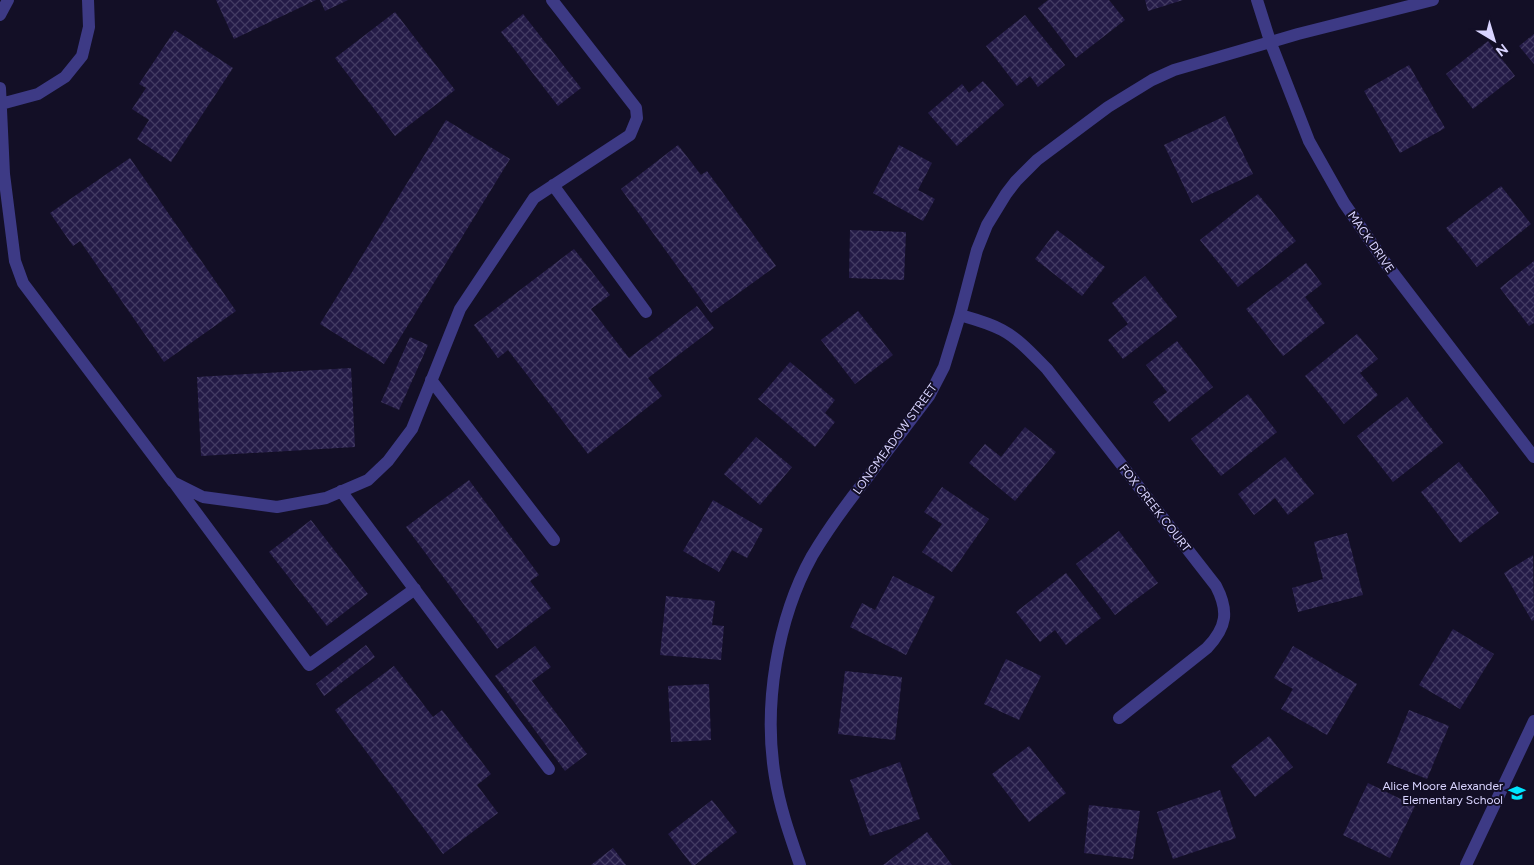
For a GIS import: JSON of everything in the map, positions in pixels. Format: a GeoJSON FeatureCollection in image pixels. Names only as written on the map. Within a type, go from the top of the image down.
{"type":"FeatureCollection","features":[{"type":"Feature","properties":{"kind":"street"},"geometry":{"type":"LineString","coordinates":[[0,16],[8,0]]}},
{"type":"Feature","properties":{"kind":"street"},"geometry":{"type":"LineString","coordinates":[[1,104],[38,94],[65,77],[82,56],[89,27],[88,0]]}},
{"type":"Feature","properties":{"kind":"street"},"geometry":{"type":"LineString","coordinates":[[173,482],[202,497],[278,507],[326,498],[368,480],[388,461],[412,429],[460,309],[534,198],[630,135],[637,118],[636,108],[552,0]]}},
{"type":"Feature","properties":{"kind":"street","name":"MACK DRIVE"},"geometry":{"type":"LineString","coordinates":[[1257,0],[1270,42],[1309,141],[1344,203],[1387,265],[1534,457]]}},
{"type":"Feature","properties":{"kind":"street","name":"LONGMEADOW STREET"},"geometry":{"type":"LineString","coordinates":[[800,865],[781,808],[772,749],[772,694],[782,634],[800,580],[812,556],[842,510],[929,396],[938,381],[960,315],[977,250],[987,225],[1006,194],[1026,170],[1108,107],[1152,80],[1174,70],[1270,42],[1433,0]]}},
{"type":"Feature","properties":{"kind":"street"},"geometry":{"type":"LineString","coordinates":[[0,88],[4,174],[15,261],[23,283],[309,665],[415,589]]}},
{"type":"Feature","properties":{"kind":"street"},"geometry":{"type":"LineString","coordinates":[[553,186],[646,312]]}},
{"type":"Feature","properties":{"kind":"street","name":"FOX CREEK COURT"},"geometry":{"type":"LineString","coordinates":[[960,315],[1002,330],[1024,347],[1046,369],[1216,586],[1221,595],[1225,607],[1224,619],[1216,639],[1119,718]]}},
{"type":"Feature","properties":{"kind":"street"},"geometry":{"type":"LineString","coordinates":[[431,380],[554,540]]}},
{"type":"Feature","properties":{"kind":"street"},"geometry":{"type":"LineString","coordinates":[[341,491],[548,768]]}},
{"type":"Feature","properties":{"kind":"street"},"geometry":{"type":"LineString","coordinates":[[1466,865],[1534,722]]}},
{"type":"Feature","properties":{"kind":"building"},"geometry":{"type":"Polygon","coordinates":[[[216,0],[316,0],[234,39],[216,0]]]}},
{"type":"Feature","properties":{"kind":"building"},"geometry":{"type":"Polygon","coordinates":[[[320,0],[348,0],[325,11],[320,0]]]}},
{"type":"Feature","properties":{"kind":"building"},"geometry":{"type":"Polygon","coordinates":[[[1048,0],[1109,0],[1125,20],[1076,58],[1038,8],[1048,0]]]}},
{"type":"Feature","properties":{"kind":"building"},"geometry":{"type":"Polygon","coordinates":[[[1145,0],[1183,0],[1148,11],[1145,0]]]}},
{"type":"Feature","properties":{"kind":"building"},"geometry":{"type":"Polygon","coordinates":[[[395,12],[455,90],[395,136],[335,58],[395,12]]]}},
{"type":"Feature","properties":{"kind":"building"},"geometry":{"type":"Polygon","coordinates":[[[523,14],[581,88],[558,106],[501,32],[523,14]]]}},
{"type":"Feature","properties":{"kind":"building"},"geometry":{"type":"Polygon","coordinates":[[[1025,15],[1065,65],[1038,87],[1030,76],[1017,86],[986,46],[1025,15]]]}},
{"type":"Feature","properties":{"kind":"building"},"geometry":{"type":"Polygon","coordinates":[[[175,30],[233,68],[171,162],[137,139],[149,120],[132,109],[146,88],[139,84],[175,30]]]}},
{"type":"Feature","properties":{"kind":"building"},"geometry":{"type":"Polygon","coordinates":[[[1534,34],[1534,64],[1519,46],[1534,34]]]}},
{"type":"Feature","properties":{"kind":"building"},"geometry":{"type":"Polygon","coordinates":[[[1488,41],[1515,76],[1473,109],[1446,74],[1488,41]]]}},
{"type":"Feature","properties":{"kind":"building"},"geometry":{"type":"Polygon","coordinates":[[[1409,65],[1445,128],[1400,153],[1364,91],[1409,65]]]}},
{"type":"Feature","properties":{"kind":"building"},"geometry":{"type":"Polygon","coordinates":[[[983,81],[1004,105],[957,146],[928,113],[962,84],[969,93],[983,81]]]}},
{"type":"Feature","properties":{"kind":"building"},"geometry":{"type":"Polygon","coordinates":[[[1225,116],[1253,174],[1192,203],[1164,145],[1225,116]]]}},
{"type":"Feature","properties":{"kind":"building"},"geometry":{"type":"Polygon","coordinates":[[[446,120],[510,159],[384,364],[320,324],[446,120]]]}},
{"type":"Feature","properties":{"kind":"building"},"geometry":{"type":"Polygon","coordinates":[[[678,145],[701,175],[707,171],[776,266],[711,313],[621,189],[678,145]]]}},
{"type":"Feature","properties":{"kind":"building"},"geometry":{"type":"Polygon","coordinates":[[[899,145],[932,163],[918,190],[935,199],[923,221],[873,193],[899,145]]]}},
{"type":"Feature","properties":{"kind":"building"},"geometry":{"type":"Polygon","coordinates":[[[130,158],[236,311],[164,362],[80,241],[73,246],[50,213],[130,158]]]}},
{"type":"Feature","properties":{"kind":"building"},"geometry":{"type":"Polygon","coordinates":[[[1501,186],[1531,224],[1477,267],[1446,228],[1501,186]]]}},
{"type":"Feature","properties":{"kind":"building"},"geometry":{"type":"Polygon","coordinates":[[[1258,194],[1296,241],[1238,287],[1200,240],[1258,194]]]}},
{"type":"Feature","properties":{"kind":"building"},"geometry":{"type":"Polygon","coordinates":[[[850,230],[906,232],[904,280],[849,278],[850,230]]]}},
{"type":"Feature","properties":{"kind":"building"},"geometry":{"type":"Polygon","coordinates":[[[1057,230],[1105,267],[1082,296],[1035,259],[1057,230]]]}},
{"type":"Feature","properties":{"kind":"building"},"geometry":{"type":"Polygon","coordinates":[[[574,249],[610,295],[591,309],[629,358],[697,306],[714,328],[648,378],[662,396],[588,454],[508,350],[498,358],[474,325],[574,249]]]}},
{"type":"Feature","properties":{"kind":"building"},"geometry":{"type":"Polygon","coordinates":[[[1534,261],[1534,323],[1529,326],[1500,288],[1534,261]]]}},
{"type":"Feature","properties":{"kind":"building"},"geometry":{"type":"Polygon","coordinates":[[[1306,263],[1322,284],[1305,297],[1325,323],[1283,356],[1246,309],[1306,263]]]}},
{"type":"Feature","properties":{"kind":"building"},"geometry":{"type":"Polygon","coordinates":[[[1145,276],[1177,317],[1123,359],[1108,340],[1128,324],[1112,303],[1145,276]]]}},
{"type":"Feature","properties":{"kind":"building"},"geometry":{"type":"Polygon","coordinates":[[[858,311],[893,355],[855,384],[821,340],[858,311]]]}},
{"type":"Feature","properties":{"kind":"building"},"geometry":{"type":"Polygon","coordinates":[[[1357,334],[1378,359],[1360,373],[1378,395],[1344,424],[1305,376],[1357,334]]]}},
{"type":"Feature","properties":{"kind":"building"},"geometry":{"type":"Polygon","coordinates":[[[410,337],[428,345],[399,410],[381,402],[410,337]]]}},
{"type":"Feature","properties":{"kind":"building"},"geometry":{"type":"Polygon","coordinates":[[[1177,341],[1213,387],[1169,422],[1153,402],[1167,392],[1146,365],[1177,341]]]}},
{"type":"Feature","properties":{"kind":"building"},"geometry":{"type":"Polygon","coordinates":[[[790,362],[835,400],[825,413],[835,422],[815,447],[758,399],[790,362]]]}},
{"type":"Feature","properties":{"kind":"building"},"geometry":{"type":"Polygon","coordinates":[[[351,368],[355,447],[201,456],[197,377],[351,368]]]}},
{"type":"Feature","properties":{"kind":"building"},"geometry":{"type":"Polygon","coordinates":[[[1248,394],[1277,432],[1221,476],[1191,439],[1248,394]]]}},
{"type":"Feature","properties":{"kind":"building"},"geometry":{"type":"Polygon","coordinates":[[[1407,397],[1443,443],[1393,482],[1357,436],[1407,397]]]}},
{"type":"Feature","properties":{"kind":"building"},"geometry":{"type":"Polygon","coordinates":[[[1025,427],[1056,452],[1015,501],[969,463],[985,444],[1001,457],[1025,427]]]}},
{"type":"Feature","properties":{"kind":"building"},"geometry":{"type":"Polygon","coordinates":[[[756,437],[792,467],[760,505],[724,474],[756,437]]]}},
{"type":"Feature","properties":{"kind":"building"},"geometry":{"type":"Polygon","coordinates":[[[1285,457],[1314,494],[1288,515],[1275,498],[1254,515],[1238,494],[1285,457]]]}},
{"type":"Feature","properties":{"kind":"building"},"geometry":{"type":"Polygon","coordinates":[[[1459,462],[1499,513],[1460,543],[1421,492],[1459,462]]]}},
{"type":"Feature","properties":{"kind":"building"},"geometry":{"type":"Polygon","coordinates":[[[469,480],[539,575],[530,581],[551,608],[497,649],[406,527],[469,480]]]}},
{"type":"Feature","properties":{"kind":"building"},"geometry":{"type":"Polygon","coordinates":[[[942,487],[989,519],[952,572],[922,552],[942,524],[924,512],[942,487]]]}},
{"type":"Feature","properties":{"kind":"building"},"geometry":{"type":"Polygon","coordinates":[[[713,500],[763,529],[747,558],[732,550],[719,572],[683,551],[713,500]]]}},
{"type":"Feature","properties":{"kind":"building"},"geometry":{"type":"Polygon","coordinates":[[[311,520],[368,594],[327,626],[269,552],[311,520]]]}},
{"type":"Feature","properties":{"kind":"building"},"geometry":{"type":"Polygon","coordinates":[[[1119,531],[1158,583],[1115,615],[1076,564],[1119,531]]]}},
{"type":"Feature","properties":{"kind":"building"},"geometry":{"type":"Polygon","coordinates":[[[1347,533],[1363,595],[1298,612],[1292,588],[1323,579],[1314,542],[1347,533]]]}},
{"type":"Feature","properties":{"kind":"building"},"geometry":{"type":"Polygon","coordinates":[[[1533,555],[1534,620],[1532,621],[1504,573],[1533,555]]]}},
{"type":"Feature","properties":{"kind":"building"},"geometry":{"type":"Polygon","coordinates":[[[1066,573],[1101,618],[1066,645],[1055,630],[1040,642],[1016,612],[1066,573]]]}},
{"type":"Feature","properties":{"kind":"building"},"geometry":{"type":"Polygon","coordinates":[[[893,576],[935,597],[906,655],[850,627],[862,603],[875,610],[893,576]]]}},
{"type":"Feature","properties":{"kind":"building"},"geometry":{"type":"Polygon","coordinates":[[[666,596],[715,601],[712,625],[724,626],[721,660],[660,655],[666,596]]]}},
{"type":"Feature","properties":{"kind":"building"},"geometry":{"type":"Polygon","coordinates":[[[1453,629],[1494,654],[1460,709],[1419,685],[1453,629]]]}},
{"type":"Feature","properties":{"kind":"building"},"geometry":{"type":"Polygon","coordinates":[[[366,645],[375,657],[324,696],[316,684],[366,645]]]}},
{"type":"Feature","properties":{"kind":"building"},"geometry":{"type":"Polygon","coordinates":[[[535,646],[551,667],[532,681],[587,754],[565,771],[495,676],[535,646]]]}},
{"type":"Feature","properties":{"kind":"building"},"geometry":{"type":"Polygon","coordinates":[[[1293,646],[1357,684],[1327,735],[1281,709],[1293,689],[1274,678],[1293,646]]]}},
{"type":"Feature","properties":{"kind":"building"},"geometry":{"type":"Polygon","coordinates":[[[1006,659],[1041,676],[1019,720],[984,704],[1006,659]]]}},
{"type":"Feature","properties":{"kind":"building"},"geometry":{"type":"Polygon","coordinates":[[[394,666],[433,717],[442,710],[491,774],[477,785],[498,813],[443,854],[335,710],[394,666]]]}},
{"type":"Feature","properties":{"kind":"building"},"geometry":{"type":"Polygon","coordinates":[[[845,671],[902,677],[895,740],[838,734],[845,671]]]}},
{"type":"Feature","properties":{"kind":"building"},"geometry":{"type":"Polygon","coordinates":[[[709,684],[711,740],[671,742],[668,686],[709,684]]]}},
{"type":"Feature","properties":{"kind":"building"},"geometry":{"type":"Polygon","coordinates":[[[1409,710],[1449,726],[1427,779],[1387,763],[1409,710]]]}},
{"type":"Feature","properties":{"kind":"building"},"geometry":{"type":"Polygon","coordinates":[[[1269,736],[1293,767],[1255,797],[1231,766],[1269,736]]]}},
{"type":"Feature","properties":{"kind":"building"},"geometry":{"type":"Polygon","coordinates":[[[1029,746],[1066,793],[1029,822],[992,774],[1029,746]]]}},
{"type":"Feature","properties":{"kind":"building"},"geometry":{"type":"Polygon","coordinates":[[[900,762],[920,819],[870,836],[850,780],[900,762]]]}},
{"type":"Feature","properties":{"kind":"building"},"geometry":{"type":"Polygon","coordinates":[[[1368,783],[1415,806],[1390,858],[1343,835],[1368,783]]]}},
{"type":"Feature","properties":{"kind":"building"},"geometry":{"type":"Polygon","coordinates":[[[1220,790],[1236,838],[1173,859],[1157,812],[1220,790]]]}},
{"type":"Feature","properties":{"kind":"building"},"geometry":{"type":"Polygon","coordinates":[[[712,800],[737,832],[695,865],[692,865],[668,834],[712,800]]]}},
{"type":"Feature","properties":{"kind":"building"},"geometry":{"type":"Polygon","coordinates":[[[1089,805],[1140,811],[1133,859],[1084,853],[1089,805]]]}},
{"type":"Feature","properties":{"kind":"building"},"geometry":{"type":"Polygon","coordinates":[[[927,832],[952,865],[883,865],[927,832]]]}},
{"type":"Feature","properties":{"kind":"building"},"geometry":{"type":"Polygon","coordinates":[[[613,848],[626,865],[591,865],[613,848]]]}},
{"type":"Feature","properties":{"kind":"place","name":"Alice Moore Alexander Elementary School"},"geometry":{"type":"Point","coordinates":[1517,793]}}]}
